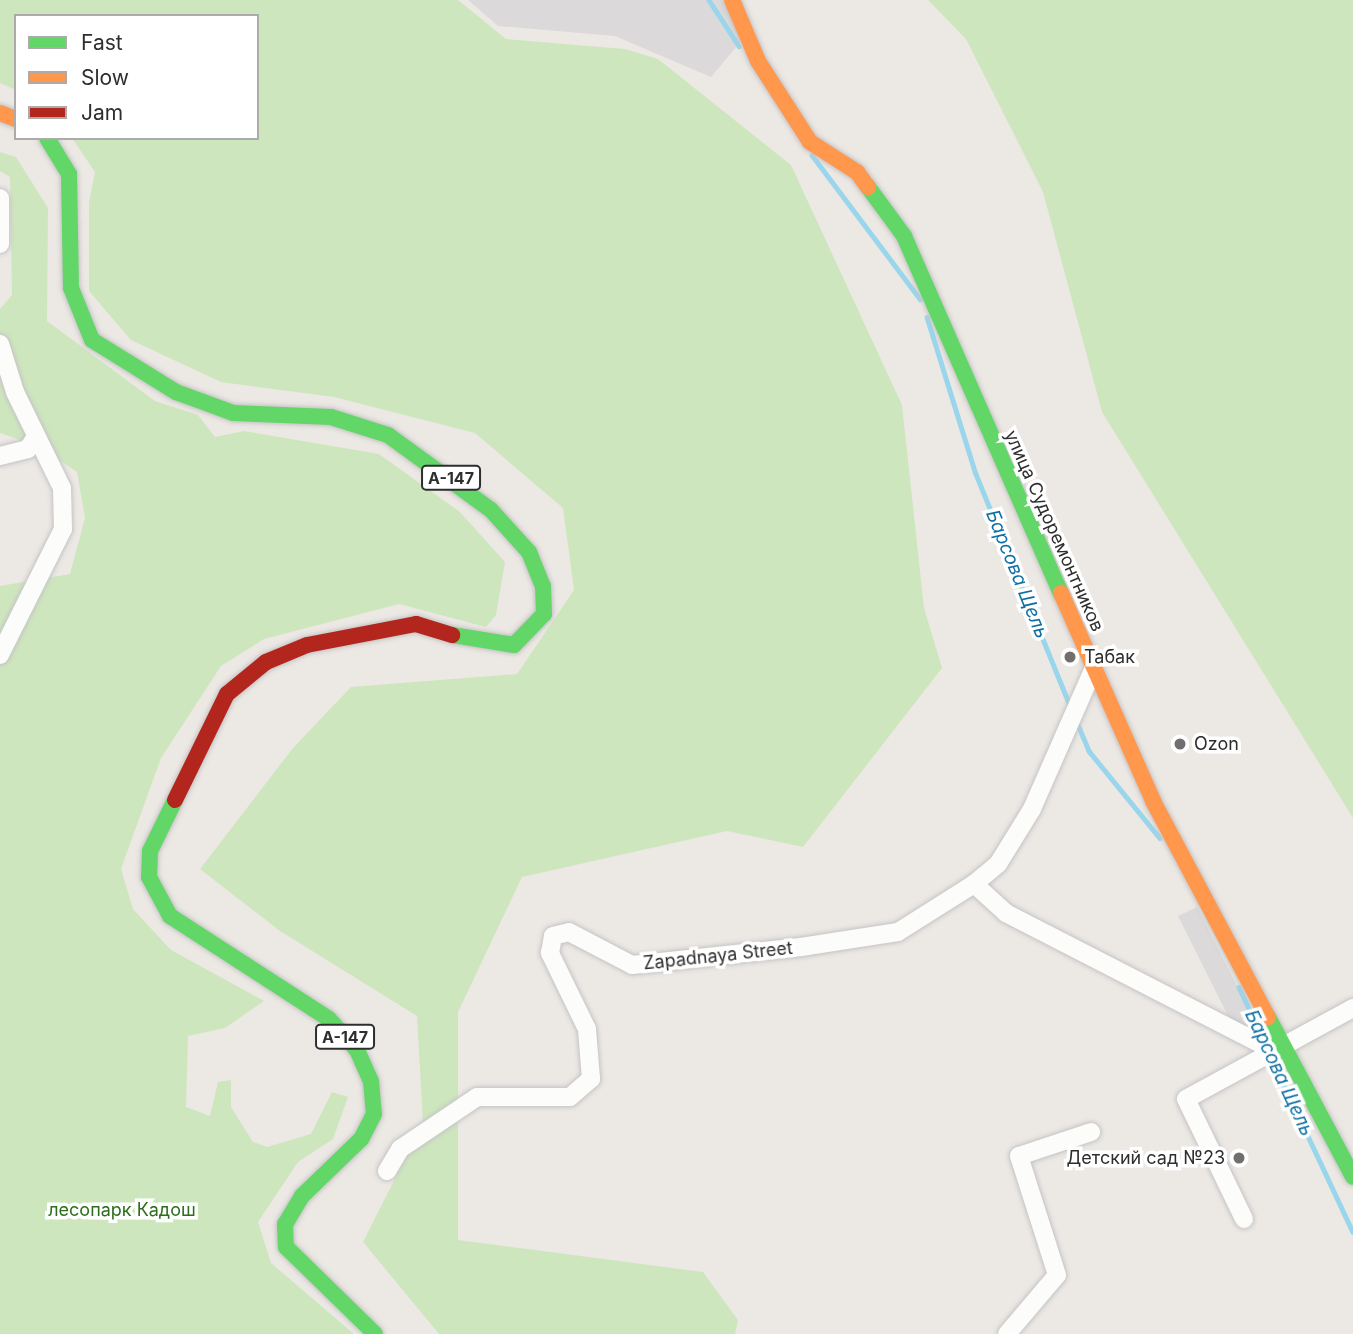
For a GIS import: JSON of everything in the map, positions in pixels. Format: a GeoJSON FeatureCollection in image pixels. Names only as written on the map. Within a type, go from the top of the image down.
{"type":"FeatureCollection","features":[{"type":"Feature","properties":{"kind":"main road","name":"улица Судоремонтников"},"geometry":{"type":"LineString","coordinates":[[732,0],[758,61],[810,142],[857,172],[904,236],[1153,801],[1280,1047],[1353,1177]]}},
{"type":"Feature","properties":{"kind":"main road","name":"А-147"},"geometry":{"type":"LineString","coordinates":[[48,140],[69,174],[71,288],[92,340],[165,386],[233,413],[331,416],[388,435],[491,510],[529,552],[543,586],[544,614],[514,645],[483,644],[416,624],[307,645],[267,662],[227,694],[150,851],[154,894],[192,936],[330,1019],[357,1050],[371,1081],[374,1114],[361,1139],[302,1196],[285,1224],[286,1247],[302,1268],[375,1334]]}},
{"type":"Feature","properties":{"kind":"street"},"geometry":{"type":"LineString","coordinates":[[0,198],[0,244]]}},
{"type":"Feature","properties":{"kind":"street"},"geometry":{"type":"LineString","coordinates":[[0,344],[36,436],[62,488],[63,529],[0,655]]}},
{"type":"Feature","properties":{"kind":"street"},"geometry":{"type":"LineString","coordinates":[[0,456],[28,449],[36,436]]}},
{"type":"Feature","properties":{"kind":"street","name":"Zapadnaya Street"},"geometry":{"type":"LineString","coordinates":[[387,1171],[400,1149],[477,1097],[570,1097],[591,1079],[587,1029],[550,953],[553,936],[569,932],[632,965],[801,947],[898,932],[974,884],[998,864],[1032,809],[1093,670]]}},
{"type":"Feature","properties":{"kind":"street"},"geometry":{"type":"LineString","coordinates":[[974,884],[1006,913],[1280,1047]]}},
{"type":"Feature","properties":{"kind":"street"},"geometry":{"type":"LineString","coordinates":[[1244,1219],[1186,1099],[1353,1008]]}},
{"type":"Feature","properties":{"kind":"street"},"geometry":{"type":"LineString","coordinates":[[1007,1334],[1057,1275],[1019,1156],[1091,1132]]}},
{"type":"Feature","properties":{"kind":"shaded area"},"geometry":{"type":"Polygon","coordinates":[[[468,0],[731,0],[749,32],[711,77],[615,36],[498,26],[468,0]]]}},
{"type":"Feature","properties":{"kind":"shaded area"},"geometry":{"type":"Polygon","coordinates":[[[1197,907],[1259,1029],[1247,1034],[1231,1022],[1178,916],[1197,907]]]}},
{"type":"Feature","properties":{"kind":"green space"},"geometry":{"type":"Polygon","coordinates":[[[0,0],[458,0],[506,39],[625,49],[658,59],[791,165],[902,405],[924,608],[942,668],[803,847],[727,831],[522,877],[458,1012],[458,1240],[703,1272],[738,1320],[735,1334],[439,1334],[363,1242],[423,1123],[417,1016],[280,931],[200,869],[293,748],[351,687],[517,674],[574,590],[563,508],[475,433],[334,397],[221,382],[131,340],[89,291],[89,203],[95,172],[73,140],[259,140],[259,14],[14,14],[14,89],[0,83],[0,0]]]}},
{"type":"Feature","properties":{"kind":"green space"},"geometry":{"type":"Polygon","coordinates":[[[928,0],[1353,0],[1353,818],[1102,412],[1043,192],[966,39],[928,0]]]}},
{"type":"Feature","properties":{"kind":"green space","name":"лесопарк Кадош"},"geometry":{"type":"Polygon","coordinates":[[[0,152],[16,157],[48,208],[47,321],[155,401],[198,415],[215,437],[244,431],[379,454],[460,512],[505,562],[496,615],[486,627],[399,604],[264,639],[221,666],[161,758],[121,869],[133,909],[171,950],[264,1001],[225,1028],[188,1036],[186,1107],[210,1116],[218,1082],[231,1080],[231,1107],[253,1142],[267,1147],[311,1134],[332,1092],[348,1097],[333,1139],[298,1162],[258,1222],[271,1263],[354,1334],[0,1334],[0,586],[70,574],[85,518],[77,472],[38,446],[0,433],[0,309],[12,295],[10,177],[0,171],[0,152]]]}},
{"type":"Feature","properties":{"kind":"waterway","name":"Барсова Щель"},"geometry":{"type":"LineString","coordinates":[[709,0],[739,46]]}},
{"type":"Feature","properties":{"kind":"waterway","name":"Барсова Щель"},"geometry":{"type":"LineString","coordinates":[[812,155],[920,299]]}},
{"type":"Feature","properties":{"kind":"waterway","name":"Барсова Щель"},"geometry":{"type":"LineString","coordinates":[[927,317],[976,474],[1070,706]]}},
{"type":"Feature","properties":{"kind":"waterway","name":"Барсова Щель"},"geometry":{"type":"LineString","coordinates":[[1076,720],[1089,751],[1160,838]]}},
{"type":"Feature","properties":{"kind":"waterway","name":"Барсова Щель"},"geometry":{"type":"LineString","coordinates":[[1239,987],[1262,1036]]}},
{"type":"Feature","properties":{"kind":"waterway","name":"Барсова Щель"},"geometry":{"type":"LineString","coordinates":[[1271,1057],[1353,1232]]}},
{"type":"Feature","properties":{"kind":"traffic: fast"},"geometry":{"type":"LineString","coordinates":[[48,140],[69,174],[71,288],[92,340],[176,392],[233,413],[331,417],[388,435],[491,510],[529,552],[543,586],[544,614],[514,645],[452,635]]}},
{"type":"Feature","properties":{"kind":"traffic: fast"},"geometry":{"type":"LineString","coordinates":[[868,187],[904,236],[1061,593]]}},
{"type":"Feature","properties":{"kind":"traffic: fast"},"geometry":{"type":"LineString","coordinates":[[175,800],[150,851],[149,877],[170,916],[329,1019],[357,1050],[371,1081],[374,1114],[361,1139],[302,1196],[285,1224],[286,1247],[375,1334]]}},
{"type":"Feature","properties":{"kind":"traffic: fast"},"geometry":{"type":"LineString","coordinates":[[1268,1017],[1353,1177]]}},
{"type":"Feature","properties":{"kind":"traffic: slow"},"geometry":{"type":"LineString","coordinates":[[732,0],[758,61],[810,142],[857,172],[868,187]]}},
{"type":"Feature","properties":{"kind":"traffic: slow"},"geometry":{"type":"LineString","coordinates":[[0,113],[14,118]]}},
{"type":"Feature","properties":{"kind":"traffic: slow"},"geometry":{"type":"LineString","coordinates":[[1061,593],[1153,801],[1268,1017]]}},
{"type":"Feature","properties":{"kind":"traffic: jam"},"geometry":{"type":"LineString","coordinates":[[175,800],[227,694],[266,662],[307,645],[416,624],[452,635]]}},
{"type":"Feature","properties":{"kind":"place","name":"Табак"},"geometry":{"type":"Point","coordinates":[1070,657]}},
{"type":"Feature","properties":{"kind":"place","name":"Ozon"},"geometry":{"type":"Point","coordinates":[1180,744]}},
{"type":"Feature","properties":{"kind":"place","name":"Детский сад №23"},"geometry":{"type":"Point","coordinates":[1239,1158]}}]}
